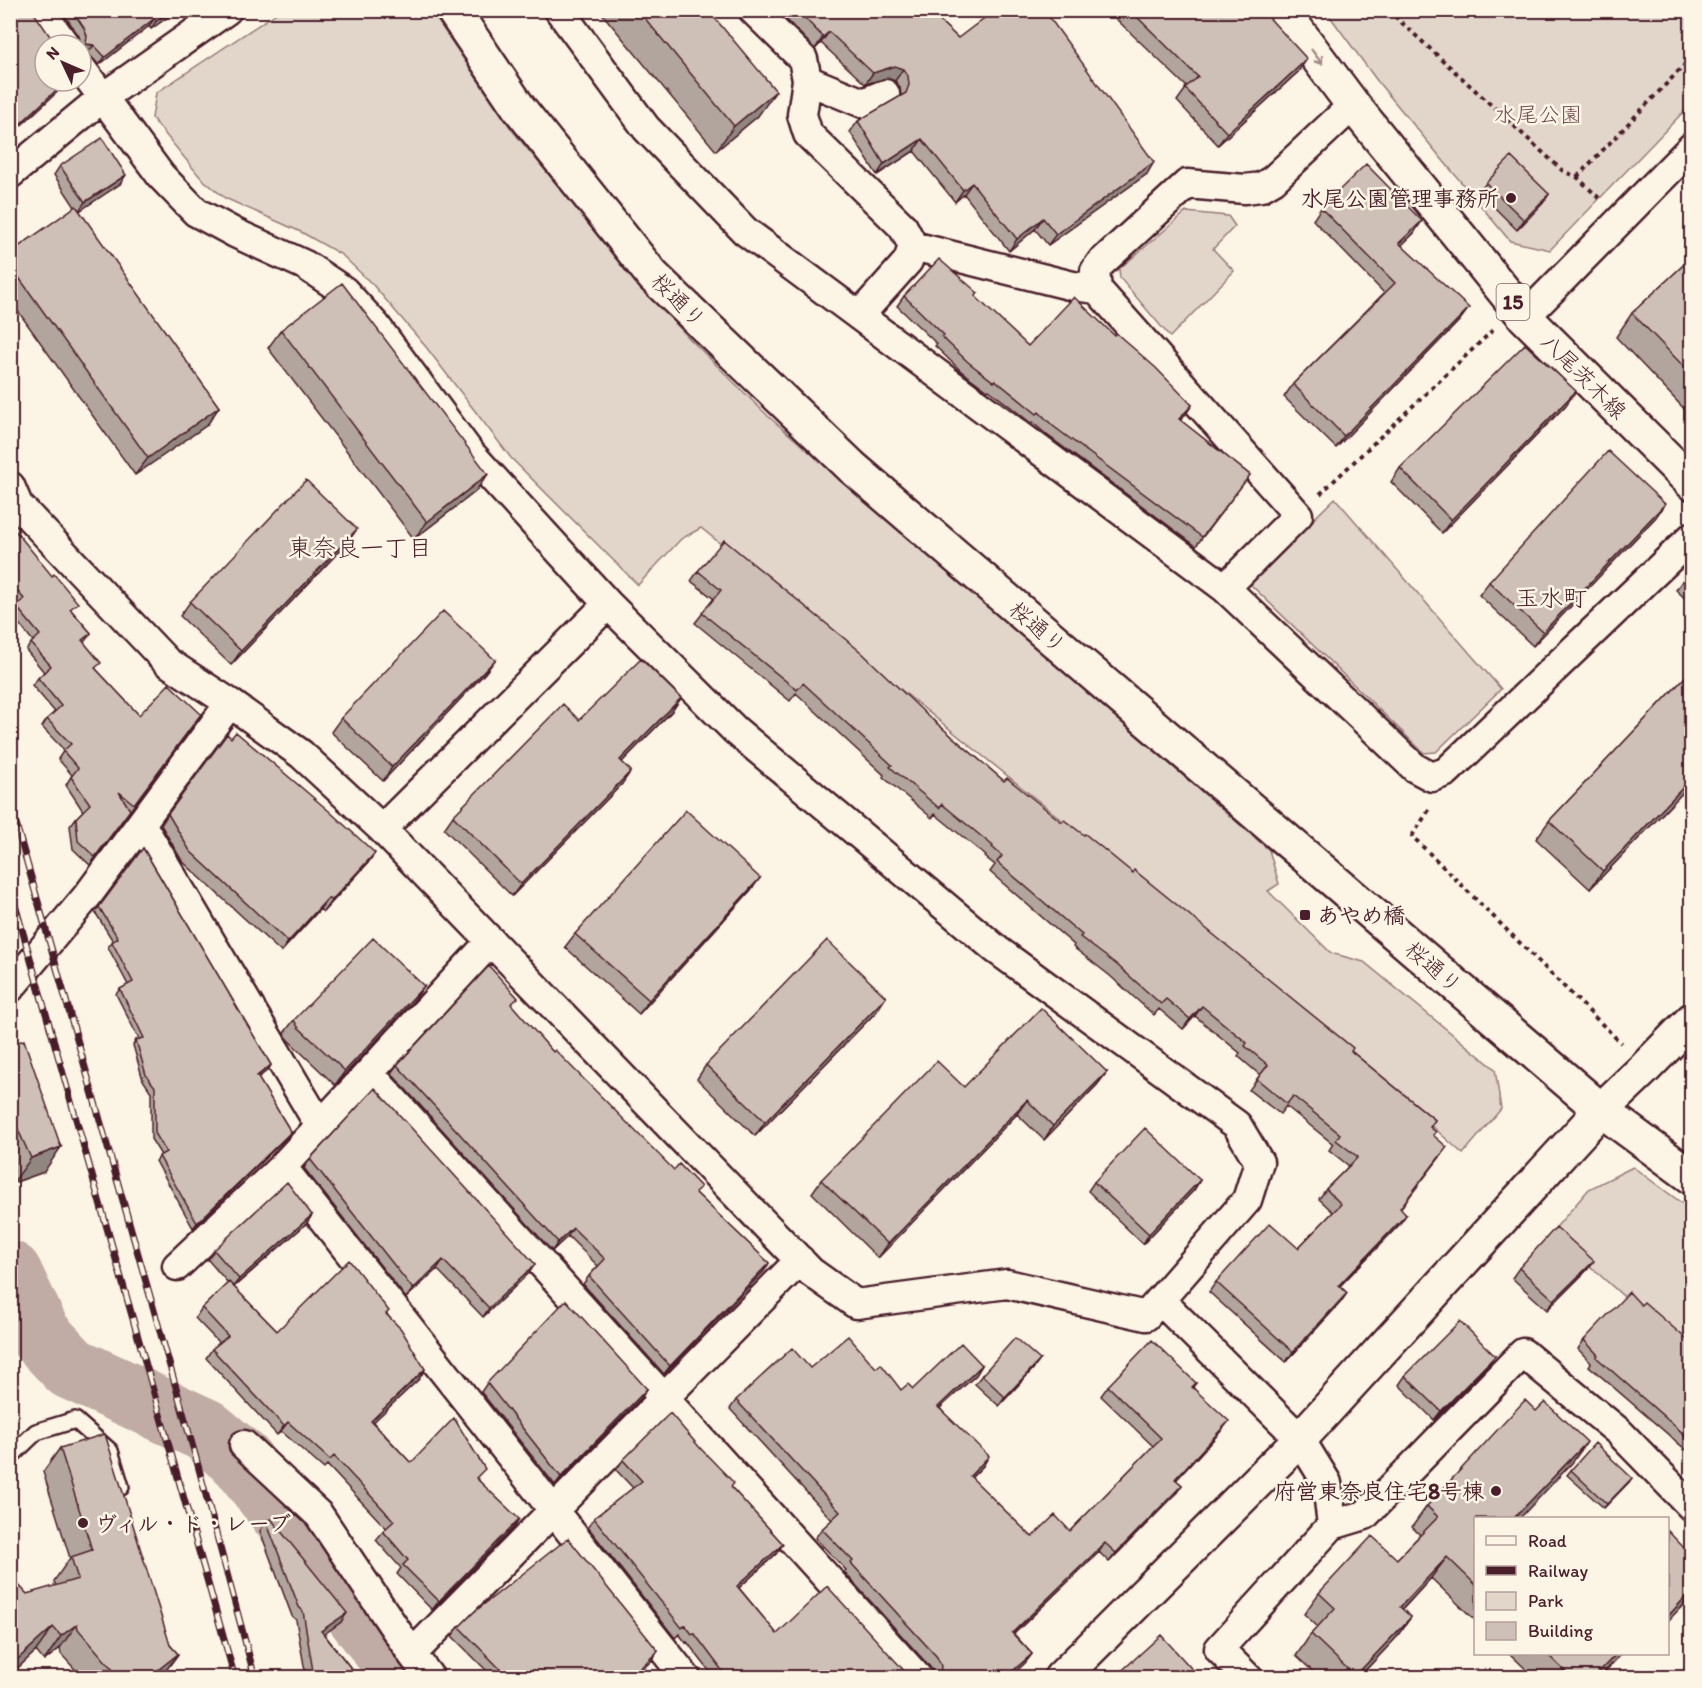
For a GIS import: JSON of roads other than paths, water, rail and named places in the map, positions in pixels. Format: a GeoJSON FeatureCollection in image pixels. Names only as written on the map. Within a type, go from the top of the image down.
{"type":"FeatureCollection","features":[{"type":"Feature","properties":{"kind":"street"},"geometry":{"type":"LineString","coordinates":[[40,10],[56,33]]}},
{"type":"Feature","properties":{"kind":"street"},"geometry":{"type":"LineString","coordinates":[[10,174],[102,98],[227,10]]}},
{"type":"Feature","properties":{"kind":"street","name":"桜通り"},"geometry":{"type":"LineString","coordinates":[[453,10],[519,108],[653,276],[852,467],[1601,1110],[1692,1177]]}},
{"type":"Feature","properties":{"kind":"street"},"geometry":{"type":"LineString","coordinates":[[559,10],[646,128],[745,231],[1225,588],[1415,768],[1432,777],[1446,772],[1692,537]]}},
{"type":"Feature","properties":{"kind":"street"},"geometry":{"type":"LineString","coordinates":[[753,10],[803,59],[807,80],[802,115],[808,134],[903,227],[914,246],[1073,286],[1096,289]]}},
{"type":"Feature","properties":{"kind":"street","name":"八尾茨木線"},"geometry":{"type":"LineString","coordinates":[[1282,10],[1353,105],[1524,317],[1692,483]]}},
{"type":"Feature","properties":{"kind":"street"},"geometry":{"type":"LineString","coordinates":[[807,80],[863,103],[885,94]]}},
{"type":"Feature","properties":{"kind":"street"},"geometry":{"type":"LineString","coordinates":[[10,486],[18,505],[167,662],[230,703],[301,754],[382,829],[811,1272],[856,1304],[1007,1284],[1146,1316],[1247,1200],[1259,1162],[1237,1125],[997,950],[735,730],[608,604],[470,453],[376,326],[344,291],[305,265],[235,233],[196,212],[161,176],[93,85]]}},
{"type":"Feature","properties":{"kind":"street"},"geometry":{"type":"LineString","coordinates":[[1225,588],[1298,515],[1096,289],[1095,271],[1187,184],[1245,189],[1261,187],[1273,180],[1353,105]]}},
{"type":"Feature","properties":{"kind":"street"},"geometry":{"type":"LineString","coordinates":[[1524,317],[1692,147]]}},
{"type":"Feature","properties":{"kind":"street"},"geometry":{"type":"LineString","coordinates":[[860,316],[908,261],[914,246]]}},
{"type":"Feature","properties":{"kind":"street"},"geometry":{"type":"LineString","coordinates":[[382,829],[608,604]]}},
{"type":"Feature","properties":{"kind":"street"},"geometry":{"type":"LineString","coordinates":[[10,988],[88,896],[230,703]]}},
{"type":"Feature","properties":{"kind":"street"},"geometry":{"type":"LineString","coordinates":[[141,824],[320,1126]]}},
{"type":"Feature","properties":{"kind":"street"},"geometry":{"type":"LineString","coordinates":[[177,1266],[282,1167],[490,941]]}},
{"type":"Feature","properties":{"kind":"street"},"geometry":{"type":"LineString","coordinates":[[1061,1677],[1300,1439],[1601,1110],[1692,1020]]}},
{"type":"Feature","properties":{"kind":"street"},"geometry":{"type":"LineString","coordinates":[[369,1073],[918,1677]]}},
{"type":"Feature","properties":{"kind":"street"},"geometry":{"type":"LineString","coordinates":[[282,1167],[686,1677]]}},
{"type":"Feature","properties":{"kind":"street"},"geometry":{"type":"LineString","coordinates":[[412,1654],[800,1260]]}},
{"type":"Feature","properties":{"kind":"street"},"geometry":{"type":"LineString","coordinates":[[1160,1299],[1300,1439],[1327,1483],[1332,1526]]}},
{"type":"Feature","properties":{"kind":"street"},"geometry":{"type":"LineString","coordinates":[[1248,1677],[1219,1649],[1332,1526],[1365,1515],[1523,1353],[1618,1432],[1692,1507]]}},
{"type":"Feature","properties":{"kind":"street"},"geometry":{"type":"LineString","coordinates":[[244,1445],[319,1515],[412,1654],[430,1677]]}},
{"type":"Feature","properties":{"kind":"lane"},"geometry":{"type":"LineString","coordinates":[[10,1457],[36,1432],[75,1420],[110,1451],[126,1505]]}},
{"type":"Feature","properties":{"kind":"waterway"},"geometry":{"type":"LineString","coordinates":[[10,1273],[39,1334],[71,1368],[205,1430],[242,1461],[406,1678]]}},
{"type":"Feature","properties":{"kind":"railway"},"geometry":{"type":"LineString","coordinates":[[10,803],[196,1458],[255,1678]]}},
{"type":"Feature","properties":{"kind":"railway"},"geometry":{"type":"LineString","coordinates":[[10,887],[235,1678]]}},
{"type":"Feature","properties":{"kind":"place","name":"水尾公園管理事務所"},"geometry":{"type":"Point","coordinates":[1511,198]}},
{"type":"Feature","properties":{"kind":"place","name":"あやめ橋"},"geometry":{"type":"Point","coordinates":[1305,915]}},
{"type":"Feature","properties":{"kind":"place","name":"府営東奈良住宅8号棟"},"geometry":{"type":"Point","coordinates":[1496,1491]}},
{"type":"Feature","properties":{"kind":"place","name":"ヴィル・ド・レーブ"},"geometry":{"type":"Point","coordinates":[83,1523]}},
{"type":"Feature","properties":{"kind":"district","name":"東奈良一丁目"},"geometry":{"type":"Point","coordinates":[360,548]}},
{"type":"Feature","properties":{"kind":"district","name":"玉水町"},"geometry":{"type":"Point","coordinates":[1551,598]}},
{"type":"Feature","properties":{"kind":"park label","name":"水尾公園"},"geometry":{"type":"Point","coordinates":[1538,114]}}]}
